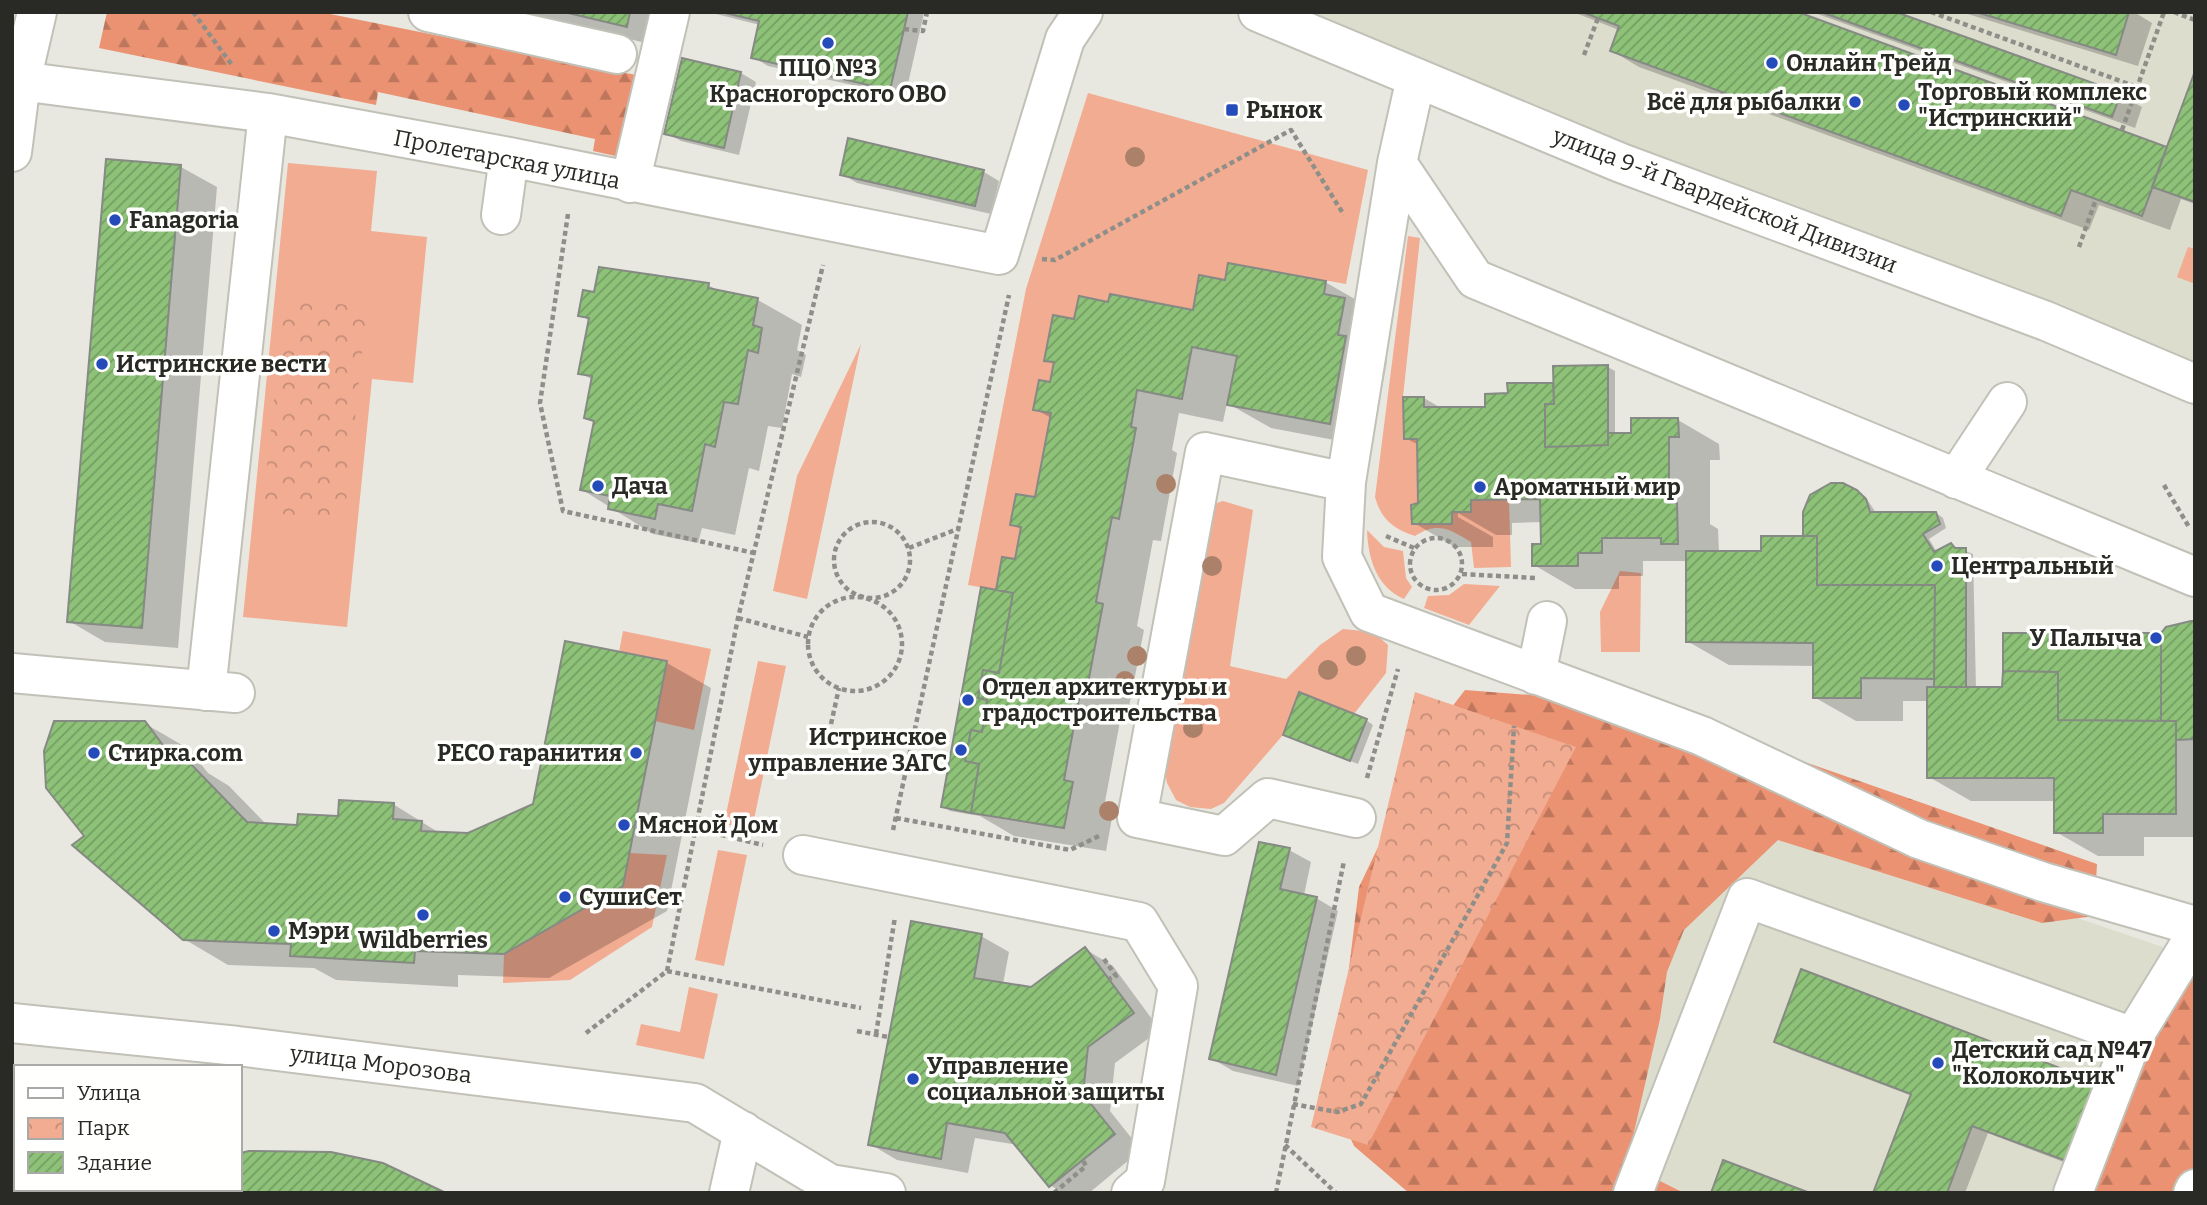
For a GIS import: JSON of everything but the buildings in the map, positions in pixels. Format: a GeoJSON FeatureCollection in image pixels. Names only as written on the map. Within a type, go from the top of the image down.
{"type":"FeatureCollection","features":[{"type":"Feature","properties":{"kind":"street"},"geometry":{"type":"LineString","coordinates":[[12,152],[16,80],[37,12]]}},
{"type":"Feature","properties":{"kind":"street"},"geometry":{"type":"LineString","coordinates":[[428,12],[617,54]]}},
{"type":"Feature","properties":{"kind":"street"},"geometry":{"type":"LineString","coordinates":[[631,183],[670,12]]}},
{"type":"Feature","properties":{"kind":"street"},"geometry":{"type":"LineString","coordinates":[[1005,269],[1065,39],[1083,12]]}},
{"type":"Feature","properties":{"kind":"street","name":"улица 9-й Гвардейской Дивизии"},"geometry":{"type":"LineString","coordinates":[[1258,12],[1622,163],[2046,321],[2195,384]]}},
{"type":"Feature","properties":{"kind":"street"},"geometry":{"type":"LineString","coordinates":[[1416,78],[1397,163],[1346,482],[1342,557],[1369,612],[1702,736],[1919,839],[2043,883],[2195,926]]}},
{"type":"Feature","properties":{"kind":"street","name":"Пролетарская улица"},"geometry":{"type":"LineString","coordinates":[[16,80],[268,113],[509,157],[834,222],[1005,269]]}},
{"type":"Feature","properties":{"kind":"street"},"geometry":{"type":"LineString","coordinates":[[12,673],[220,692],[268,113]]}},
{"type":"Feature","properties":{"kind":"street"},"geometry":{"type":"LineString","coordinates":[[501,215],[509,157]]}},
{"type":"Feature","properties":{"kind":"street"},"geometry":{"type":"LineString","coordinates":[[1397,163],[1475,279],[2195,577]]}},
{"type":"Feature","properties":{"kind":"street"},"geometry":{"type":"LineString","coordinates":[[1956,480],[2007,402]]}},
{"type":"Feature","properties":{"kind":"street"},"geometry":{"type":"LineString","coordinates":[[1346,482],[1205,452],[1137,817],[1224,835],[1268,798],[1356,818]]}},
{"type":"Feature","properties":{"kind":"street"},"geometry":{"type":"LineString","coordinates":[[1536,675],[1547,621]]}},
{"type":"Feature","properties":{"kind":"street"},"geometry":{"type":"LineString","coordinates":[[803,855],[1139,922],[1178,986],[1145,1181],[1131,1193]]}},
{"type":"Feature","properties":{"kind":"street"},"geometry":{"type":"LineString","coordinates":[[1633,1193],[1747,898],[2133,1037]]}},
{"type":"Feature","properties":{"kind":"street"},"geometry":{"type":"LineString","coordinates":[[2073,1193],[2133,1037],[2195,936]]}},
{"type":"Feature","properties":{"kind":"street","name":"улица Морозова"},"geometry":{"type":"LineString","coordinates":[[12,1023],[238,1046],[695,1103],[830,1184],[886,1193]]}},
{"type":"Feature","properties":{"kind":"street"},"geometry":{"type":"LineString","coordinates":[[729,1193],[743,1131]]}},
{"type":"Feature","properties":{"kind":"path"},"geometry":{"type":"LineString","coordinates":[[904,29],[923,31],[927,12]]}},
{"type":"Feature","properties":{"kind":"path"},"geometry":{"type":"LineString","coordinates":[[1931,12],[2137,87]]}},
{"type":"Feature","properties":{"kind":"path"},"geometry":{"type":"LineString","coordinates":[[2122,130],[2164,12]]}},
{"type":"Feature","properties":{"kind":"path"},"geometry":{"type":"LineString","coordinates":[[2174,12],[2195,20]]}},
{"type":"Feature","properties":{"kind":"path"},"geometry":{"type":"LineString","coordinates":[[1584,55],[1598,18]]}},
{"type":"Feature","properties":{"kind":"path"},"geometry":{"type":"LineString","coordinates":[[1055,260],[1292,130],[1346,218]]}},
{"type":"Feature","properties":{"kind":"path"},"geometry":{"type":"LineString","coordinates":[[2078,247],[2096,199]]}},
{"type":"Feature","properties":{"kind":"path"},"geometry":{"type":"LineString","coordinates":[[569,202],[540,403],[563,511],[754,553]]}},
{"type":"Feature","properties":{"kind":"path"},"geometry":{"type":"LineString","coordinates":[[586,1033],[667,971],[738,618],[834,222]]}},
{"type":"Feature","properties":{"kind":"path"},"geometry":{"type":"LineString","coordinates":[[891,839],[960,528],[1005,269]]}},
{"type":"Feature","properties":{"kind":"path"},"geometry":{"type":"LineString","coordinates":[[2164,485],[2195,537]]}},
{"type":"Feature","properties":{"kind":"path"},"geometry":{"type":"LineString","coordinates":[[909,548],[895,529],[871,522],[859,524],[840,540],[834,563],[838,575],[845,586],[866,598],[880,603],[900,626],[901,657],[894,671],[883,682],[854,692],[824,681],[814,668],[808,653],[808,637],[822,609],[850,596],[866,598],[879,598],[901,585],[911,562],[909,548]]}},
{"type":"Feature","properties":{"kind":"path"},"geometry":{"type":"LineString","coordinates":[[909,548],[960,528]]}},
{"type":"Feature","properties":{"kind":"path"},"geometry":{"type":"LineString","coordinates":[[1444,537],[1460,550],[1462,574],[1449,588],[1425,589],[1411,576],[1409,561],[1414,548],[1424,540],[1444,537]]}},
{"type":"Feature","properties":{"kind":"path"},"geometry":{"type":"LineString","coordinates":[[1462,574],[1536,578]]}},
{"type":"Feature","properties":{"kind":"path"},"geometry":{"type":"LineString","coordinates":[[1276,1193],[1356,818],[1410,629],[1425,589]]}},
{"type":"Feature","properties":{"kind":"path"},"geometry":{"type":"LineString","coordinates":[[738,618],[808,637]]}},
{"type":"Feature","properties":{"kind":"path"},"geometry":{"type":"LineString","coordinates":[[831,724],[839,688]]}},
{"type":"Feature","properties":{"kind":"path"},"geometry":{"type":"LineString","coordinates":[[1293,1104],[1337,1112],[1361,1104],[1507,843],[1514,726]]}},
{"type":"Feature","properties":{"kind":"path"},"geometry":{"type":"LineString","coordinates":[[896,817],[1070,850],[1137,817]]}},
{"type":"Feature","properties":{"kind":"path"},"geometry":{"type":"LineString","coordinates":[[696,829],[803,855]]}},
{"type":"Feature","properties":{"kind":"path"},"geometry":{"type":"LineString","coordinates":[[876,1034],[902,875]]}},
{"type":"Feature","properties":{"kind":"path"},"geometry":{"type":"LineString","coordinates":[[667,971],[861,1008]]}},
{"type":"Feature","properties":{"kind":"path"},"geometry":{"type":"LineString","coordinates":[[1109,979],[1116,976]]}},
{"type":"Feature","properties":{"kind":"path"},"geometry":{"type":"LineString","coordinates":[[857,1031],[888,1037]]}},
{"type":"Feature","properties":{"kind":"path"},"geometry":{"type":"LineString","coordinates":[[1285,1145],[1336,1193]]}},
{"type":"Feature","properties":{"kind":"path"},"geometry":{"type":"LineString","coordinates":[[1054,1193],[1086,1166],[1082,1159]]}},
{"type":"Feature","properties":{"kind":"shaded area"},"geometry":{"type":"Polygon","coordinates":[[[1256,12],[2195,12],[2195,384],[1256,12]]]}},
{"type":"Feature","properties":{"kind":"shaded area"},"geometry":{"type":"Polygon","coordinates":[[[1576,747],[2195,958],[2195,1129],[2168,1193],[1497,1193],[1576,747]]]}},
{"type":"Feature","properties":{"kind":"green space"},"geometry":{"type":"Polygon","coordinates":[[[107,12],[320,12],[636,75],[620,157],[593,151],[595,139],[378,92],[376,105],[99,48],[107,12]]]}},
{"type":"Feature","properties":{"kind":"green space"},"geometry":{"type":"Polygon","coordinates":[[[1088,93],[1368,170],[1346,284],[1228,263],[1225,280],[1199,276],[1193,310],[1110,294],[1108,302],[1079,297],[1074,319],[1053,315],[1045,360],[1054,362],[1050,382],[1039,380],[1034,409],[1051,413],[1035,497],[1016,495],[1010,525],[1021,527],[1015,559],[1002,557],[996,590],[968,585],[1026,289],[1088,93]]]}},
{"type":"Feature","properties":{"kind":"green space"},"geometry":{"type":"Polygon","coordinates":[[[288,163],[377,171],[371,231],[427,237],[413,383],[372,379],[347,627],[243,617],[288,163]]]}},
{"type":"Feature","properties":{"kind":"green space"},"geometry":{"type":"Polygon","coordinates":[[[1408,236],[1420,238],[1403,397],[1404,438],[1417,439],[1418,503],[1411,505],[1412,524],[1452,524],[1452,512],[1471,500],[1509,499],[1511,567],[1474,568],[1471,542],[1443,528],[1423,531],[1415,536],[1400,530],[1384,517],[1375,497],[1408,236]]]}},
{"type":"Feature","properties":{"kind":"green space"},"geometry":{"type":"Polygon","coordinates":[[[2188,247],[2195,249],[2195,284],[2177,277],[2188,247]]]}},
{"type":"Feature","properties":{"kind":"green space"},"geometry":{"type":"Polygon","coordinates":[[[285,298],[367,307],[344,521],[262,512],[285,298]]]}},
{"type":"Feature","properties":{"kind":"green space"},"geometry":{"type":"Polygon","coordinates":[[[861,344],[807,599],[773,591],[797,476],[861,344]]]}},
{"type":"Feature","properties":{"kind":"green space"},"geometry":{"type":"Polygon","coordinates":[[[1223,501],[1253,510],[1230,666],[1286,679],[1320,645],[1343,629],[1373,632],[1388,645],[1386,673],[1354,714],[1299,693],[1283,735],[1224,803],[1211,809],[1190,807],[1176,800],[1167,783],[1164,767],[1211,505],[1223,501]]]}},
{"type":"Feature","properties":{"kind":"green space"},"geometry":{"type":"Polygon","coordinates":[[[1367,530],[1384,547],[1403,551],[1406,578],[1412,587],[1404,599],[1387,587],[1375,570],[1369,551],[1367,530]]]}},
{"type":"Feature","properties":{"kind":"green space"},"geometry":{"type":"Polygon","coordinates":[[[1620,571],[1641,573],[1640,652],[1601,652],[1600,612],[1620,571]]]}},
{"type":"Feature","properties":{"kind":"green space"},"geometry":{"type":"Polygon","coordinates":[[[1464,584],[1500,586],[1469,625],[1424,608],[1428,596],[1449,595],[1464,584]]]}},
{"type":"Feature","properties":{"kind":"green space"},"geometry":{"type":"Polygon","coordinates":[[[623,631],[711,649],[694,730],[655,721],[667,661],[619,652],[623,631]]]}},
{"type":"Feature","properties":{"kind":"green space"},"geometry":{"type":"Polygon","coordinates":[[[758,661],[786,666],[752,829],[724,824],[758,661]]]}},
{"type":"Feature","properties":{"kind":"green space"},"geometry":{"type":"Polygon","coordinates":[[[1465,690],[1672,706],[1719,732],[2097,864],[2094,916],[2042,923],[1778,840],[1684,930],[1667,972],[1660,1019],[1634,1132],[1656,1179],[1684,1193],[1409,1193],[1354,1146],[1333,1099],[1359,887],[1434,730],[1465,690]]]}},
{"type":"Feature","properties":{"kind":"green space"},"geometry":{"type":"Polygon","coordinates":[[[1415,692],[1576,747],[1368,1145],[1311,1127],[1415,692]]]}},
{"type":"Feature","properties":{"kind":"green space"},"geometry":{"type":"Polygon","coordinates":[[[718,850],[747,855],[724,966],[695,960],[718,850]]]}},
{"type":"Feature","properties":{"kind":"green space"},"geometry":{"type":"Polygon","coordinates":[[[630,853],[667,855],[652,927],[570,980],[503,983],[504,954],[623,886],[630,853]]]}},
{"type":"Feature","properties":{"kind":"green space"},"geometry":{"type":"Polygon","coordinates":[[[2184,970],[2195,978],[2195,1193],[2091,1193],[2184,970]]]}},
{"type":"Feature","properties":{"kind":"green space"},"geometry":{"type":"Polygon","coordinates":[[[689,987],[718,994],[704,1059],[636,1045],[641,1024],[680,1032],[689,987]]]}},
{"type":"Feature","properties":{"kind":"place","name":"ПЦО №3 Красногорского ОВО"},"geometry":{"type":"Point","coordinates":[828,43]}},
{"type":"Feature","properties":{"kind":"place","name":"Онлайн Трейд"},"geometry":{"type":"Point","coordinates":[1772,63]}},
{"type":"Feature","properties":{"kind":"place","name":"Всё для рыбалки"},"geometry":{"type":"Point","coordinates":[1855,102]}},
{"type":"Feature","properties":{"kind":"place","name":"Торговый комплекс \"Истринский\""},"geometry":{"type":"Point","coordinates":[1904,105]}},
{"type":"Feature","properties":{"kind":"place","name":"Рынок"},"geometry":{"type":"Point","coordinates":[1232,110]}},
{"type":"Feature","properties":{"kind":"place","name":"Fanagoria"},"geometry":{"type":"Point","coordinates":[115,220]}},
{"type":"Feature","properties":{"kind":"place","name":"Истринские вести"},"geometry":{"type":"Point","coordinates":[102,364]}},
{"type":"Feature","properties":{"kind":"place","name":"Дача"},"geometry":{"type":"Point","coordinates":[598,486]}},
{"type":"Feature","properties":{"kind":"place","name":"Ароматный мир"},"geometry":{"type":"Point","coordinates":[1480,487]}},
{"type":"Feature","properties":{"kind":"place","name":"Центральный"},"geometry":{"type":"Point","coordinates":[1937,566]}},
{"type":"Feature","properties":{"kind":"place","name":"У Палыча"},"geometry":{"type":"Point","coordinates":[2156,638]}},
{"type":"Feature","properties":{"kind":"place","name":"Отдел архитектуры и градостроительства"},"geometry":{"type":"Point","coordinates":[968,700]}},
{"type":"Feature","properties":{"kind":"place","name":"Истринское управление ЗАГС"},"geometry":{"type":"Point","coordinates":[961,750]}},
{"type":"Feature","properties":{"kind":"place","name":"Стирка.com"},"geometry":{"type":"Point","coordinates":[94,753]}},
{"type":"Feature","properties":{"kind":"place","name":"РЕСО гаранития"},"geometry":{"type":"Point","coordinates":[636,753]}},
{"type":"Feature","properties":{"kind":"place","name":"Мясной Дом"},"geometry":{"type":"Point","coordinates":[624,825]}},
{"type":"Feature","properties":{"kind":"place","name":"СушиСет"},"geometry":{"type":"Point","coordinates":[565,897]}},
{"type":"Feature","properties":{"kind":"place","name":"Wildberries"},"geometry":{"type":"Point","coordinates":[423,915]}},
{"type":"Feature","properties":{"kind":"place","name":"Мэри"},"geometry":{"type":"Point","coordinates":[274,931]}},
{"type":"Feature","properties":{"kind":"place","name":"Детский сад №47 \"Колокольчик\""},"geometry":{"type":"Point","coordinates":[1938,1063]}},
{"type":"Feature","properties":{"kind":"place","name":"Управление социальной защиты"},"geometry":{"type":"Point","coordinates":[913,1079]}}]}
